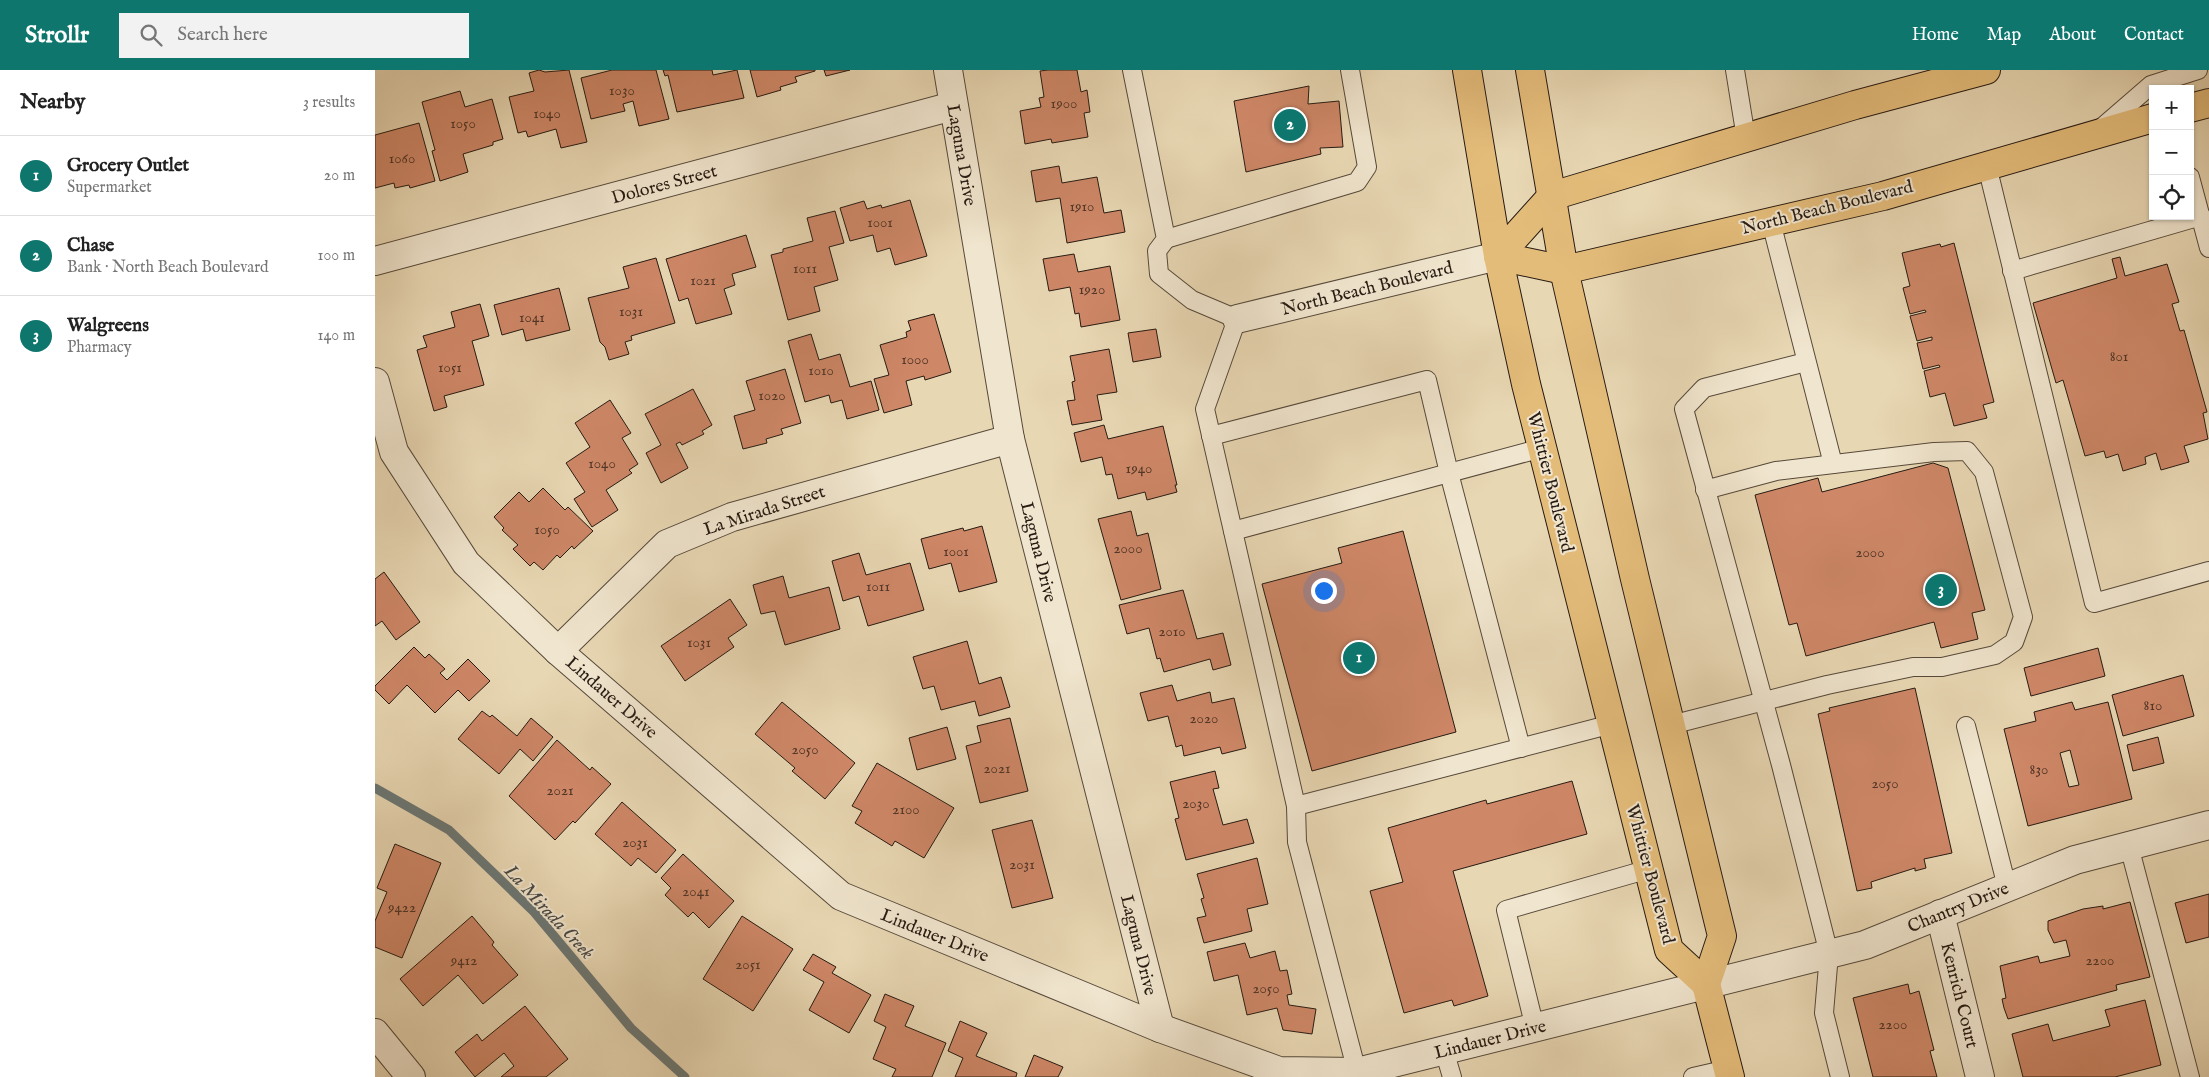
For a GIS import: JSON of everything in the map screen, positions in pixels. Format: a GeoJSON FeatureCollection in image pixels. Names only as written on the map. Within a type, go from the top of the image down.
{"type":"FeatureCollection","features":[{"type":"Feature","properties":{"kind":"main road","name":"Whittier Boulevard"},"geometry":{"type":"LineString","coordinates":[[1467,70],[1498,256],[1542,448],[1669,950],[1706,984]]}},
{"type":"Feature","properties":{"kind":"main road"},"geometry":{"type":"LineString","coordinates":[[1530,70],[1564,270],[1722,936],[1706,984],[1729,1073]]}},
{"type":"Feature","properties":{"kind":"main road"},"geometry":{"type":"LineString","coordinates":[[1498,256],[1552,196],[1855,105],[1981,71]]}},
{"type":"Feature","properties":{"kind":"main road"},"geometry":{"type":"LineString","coordinates":[[2194,107],[2209,103]]}},
{"type":"Feature","properties":{"kind":"main road","name":"North Beach Boulevard"},"geometry":{"type":"LineString","coordinates":[[1498,256],[1564,270],[1883,196],[2149,119]]}},
{"type":"Feature","properties":{"kind":"street","name":"Laguna Drive"},"geometry":{"type":"LineString","coordinates":[[947,70],[1010,439],[1160,1028]]}},
{"type":"Feature","properties":{"kind":"street","name":"Dolores Street"},"geometry":{"type":"LineString","coordinates":[[375,261],[953,106]]}},
{"type":"Feature","properties":{"kind":"street","name":"North Beach Boulevard"},"geometry":{"type":"LineString","coordinates":[[1237,319],[1498,256]]}},
{"type":"Feature","properties":{"kind":"street","name":"Lindauer Drive"},"geometry":{"type":"LineString","coordinates":[[375,382],[394,452],[466,563],[559,651],[841,896],[1160,1028],[1279,1071],[1357,1072],[1706,984]]}},
{"type":"Feature","properties":{"kind":"street","name":"La Mirada Street"},"geometry":{"type":"LineString","coordinates":[[559,651],[667,544],[732,517],[1010,439]]}},
{"type":"Feature","properties":{"kind":"street","name":"Chantry Drive"},"geometry":{"type":"LineString","coordinates":[[1706,984],[1865,945],[2075,860],[2209,825]]}},
{"type":"Feature","properties":{"kind":"street","name":"Kenrich Court"},"geometry":{"type":"LineString","coordinates":[[1940,914],[1980,1077]]}},
{"type":"Feature","properties":{"kind":"street"},"geometry":{"type":"LineString","coordinates":[[375,1033],[411,1077]]}},
{"type":"Feature","properties":{"kind":"lane"},"geometry":{"type":"LineString","coordinates":[[1132,70],[1166,240]]}},
{"type":"Feature","properties":{"kind":"lane"},"geometry":{"type":"LineString","coordinates":[[1350,70],[1367,167],[1357,182],[1166,240],[1157,251],[1159,274],[1192,300],[1237,319],[1205,409],[1296,806],[1297,842],[1357,1072]]}},
{"type":"Feature","properties":{"kind":"lane"},"geometry":{"type":"LineString","coordinates":[[1735,70],[1746,138]]}},
{"type":"Feature","properties":{"kind":"lane"},"geometry":{"type":"LineString","coordinates":[[2093,135],[2151,85],[2198,70]]}},
{"type":"Feature","properties":{"kind":"lane"},"geometry":{"type":"LineString","coordinates":[[1987,166],[2094,604],[2209,571]]}},
{"type":"Feature","properties":{"kind":"lane"},"geometry":{"type":"LineString","coordinates":[[2194,191],[2209,248]]}},
{"type":"Feature","properties":{"kind":"lane"},"geometry":{"type":"LineString","coordinates":[[2012,271],[2201,216]]}},
{"type":"Feature","properties":{"kind":"lane"},"geometry":{"type":"LineString","coordinates":[[1771,222],[1805,362],[1833,464]]}},
{"type":"Feature","properties":{"kind":"lane"},"geometry":{"type":"LineString","coordinates":[[1805,362],[1704,388],[1684,409],[1829,954],[1824,1013],[1840,1077]]}},
{"type":"Feature","properties":{"kind":"lane"},"geometry":{"type":"LineString","coordinates":[[1211,436],[1427,380],[1449,473],[1521,748]]}},
{"type":"Feature","properties":{"kind":"lane"},"geometry":{"type":"LineString","coordinates":[[1233,531],[1542,448]]}},
{"type":"Feature","properties":{"kind":"lane"},"geometry":{"type":"LineString","coordinates":[[1671,725],[1763,703],[1827,685],[1913,667],[1942,667],[1995,655],[2013,642],[2023,617],[1984,472],[1967,451],[1934,452],[1776,471],[1705,490]]}},
{"type":"Feature","properties":{"kind":"lane"},"geometry":{"type":"LineString","coordinates":[[1296,806],[1612,724]]}},
{"type":"Feature","properties":{"kind":"lane"},"geometry":{"type":"LineString","coordinates":[[1966,726],[2007,887]]}},
{"type":"Feature","properties":{"kind":"lane"},"geometry":{"type":"LineString","coordinates":[[2129,846],[2190,1077]]}},
{"type":"Feature","properties":{"kind":"lane"},"geometry":{"type":"LineString","coordinates":[[1535,1028],[1506,910],[1649,869]]}},
{"type":"Feature","properties":{"kind":"lane"},"geometry":{"type":"LineString","coordinates":[[1444,1050],[1452,1077]]}},
{"type":"Feature","properties":{"kind":"lane"},"geometry":{"type":"LineString","coordinates":[[1693,1077],[1729,1073]]}},
{"type":"Feature","properties":{"kind":"building"},"geometry":{"type":"Polygon","coordinates":[[[539,70],[545,72],[569,70],[587,142],[561,148],[556,129],[528,137],[526,131],[518,133],[509,97],[534,91],[529,73],[539,70]]]}},
{"type":"Feature","properties":{"kind":"building"},"geometry":{"type":"Polygon","coordinates":[[[612,70],[656,70],[669,119],[639,126],[633,101],[623,104],[625,111],[591,119],[581,78],[612,70]]]}},
{"type":"Feature","properties":{"kind":"building"},"geometry":{"type":"Polygon","coordinates":[[[663,70],[712,70],[713,75],[737,70],[744,98],[677,112],[668,75],[665,76],[663,70]]]}},
{"type":"Feature","properties":{"kind":"building"},"geometry":{"type":"Polygon","coordinates":[[[750,70],[815,71],[795,77],[797,82],[780,87],[781,90],[757,97],[750,70]]]}},
{"type":"Feature","properties":{"kind":"building"},"geometry":{"type":"Polygon","coordinates":[[[824,70],[850,70],[826,76],[824,70]]]}},
{"type":"Feature","properties":{"kind":"building"},"geometry":{"type":"Polygon","coordinates":[[[1077,70],[1081,92],[1087,90],[1090,112],[1084,113],[1088,137],[1052,143],[1051,139],[1025,144],[1020,111],[1041,107],[1039,98],[1044,97],[1040,71],[1077,70]]]}},
{"type":"Feature","properties":{"kind":"building"},"geometry":{"type":"Polygon","coordinates":[[[1309,86],[1308,104],[1339,101],[1343,147],[1320,148],[1321,154],[1246,172],[1234,101],[1309,86]]]}},
{"type":"Feature","properties":{"kind":"building"},"geometry":{"type":"Polygon","coordinates":[[[460,91],[465,107],[492,99],[503,139],[493,142],[493,145],[463,154],[468,172],[440,181],[432,151],[435,150],[422,102],[460,91]]]}},
{"type":"Feature","properties":{"kind":"building"},"geometry":{"type":"Polygon","coordinates":[[[419,123],[435,181],[410,188],[409,185],[395,188],[394,183],[375,188],[375,135],[419,123]]]}},
{"type":"Feature","properties":{"kind":"building"},"geometry":{"type":"Polygon","coordinates":[[[1059,166],[1062,183],[1097,177],[1104,213],[1121,210],[1125,232],[1067,243],[1060,198],[1036,202],[1031,171],[1059,166]]]}},
{"type":"Feature","properties":{"kind":"building"},"geometry":{"type":"Polygon","coordinates":[[[910,200],[927,256],[895,265],[890,248],[877,252],[873,235],[850,241],[840,208],[864,201],[867,209],[881,205],[882,208],[910,200]]]}},
{"type":"Feature","properties":{"kind":"building"},"geometry":{"type":"Polygon","coordinates":[[[835,211],[844,243],[829,247],[838,280],[814,287],[820,311],[788,320],[771,255],[783,252],[783,249],[813,241],[807,218],[835,211]]]}},
{"type":"Feature","properties":{"kind":"building"},"geometry":{"type":"Polygon","coordinates":[[[746,235],[756,267],[732,274],[735,285],[724,289],[732,314],[696,324],[688,298],[679,301],[666,259],[746,235]]]}},
{"type":"Feature","properties":{"kind":"building"},"geometry":{"type":"Polygon","coordinates":[[[1954,243],[1994,402],[1983,405],[1987,418],[1954,426],[1945,393],[1930,397],[1924,371],[1940,367],[1939,365],[1923,369],[1917,343],[1932,340],[1932,337],[1917,341],[1910,316],[1926,312],[1925,310],[1910,314],[1903,288],[1910,286],[1902,253],[1940,244],[1941,247],[1954,243]]]}},
{"type":"Feature","properties":{"kind":"building"},"geometry":{"type":"Polygon","coordinates":[[[1074,254],[1078,272],[1110,266],[1120,320],[1081,327],[1079,313],[1075,314],[1070,287],[1049,291],[1043,259],[1074,254]]]}},
{"type":"Feature","properties":{"kind":"building"},"geometry":{"type":"Polygon","coordinates":[[[2120,257],[2125,276],[2167,264],[2179,302],[2172,304],[2180,331],[2184,330],[2207,412],[2203,413],[2208,439],[2184,446],[2189,462],[2161,470],[2156,453],[2145,457],[2146,464],[2123,471],[2118,454],[2106,458],[2104,451],[2085,456],[2063,380],[2056,383],[2033,303],[2117,278],[2112,259],[2120,257]]]}},
{"type":"Feature","properties":{"kind":"building"},"geometry":{"type":"Polygon","coordinates":[[[656,258],[675,323],[631,336],[632,340],[625,342],[629,354],[609,360],[605,347],[600,342],[588,298],[629,288],[623,267],[656,258]]]}},
{"type":"Feature","properties":{"kind":"building"},"geometry":{"type":"Polygon","coordinates":[[[559,288],[570,330],[526,341],[523,329],[502,335],[494,305],[559,288]]]}},
{"type":"Feature","properties":{"kind":"building"},"geometry":{"type":"Polygon","coordinates":[[[480,304],[489,336],[472,341],[484,385],[444,396],[447,407],[434,411],[417,350],[427,347],[423,336],[455,327],[451,312],[480,304]]]}},
{"type":"Feature","properties":{"kind":"building"},"geometry":{"type":"Polygon","coordinates":[[[934,314],[951,372],[925,380],[924,376],[906,381],[912,405],[884,413],[874,379],[889,375],[880,345],[907,337],[906,332],[911,330],[908,321],[934,314]]]}},
{"type":"Feature","properties":{"kind":"building"},"geometry":{"type":"Polygon","coordinates":[[[1156,329],[1161,357],[1133,362],[1128,333],[1156,329]]]}},
{"type":"Feature","properties":{"kind":"building"},"geometry":{"type":"Polygon","coordinates":[[[811,334],[819,360],[840,354],[850,387],[871,381],[879,410],[847,419],[842,400],[831,403],[829,395],[805,402],[788,341],[811,334]]]}},
{"type":"Feature","properties":{"kind":"building"},"geometry":{"type":"Polygon","coordinates":[[[1109,349],[1117,392],[1097,395],[1102,420],[1072,425],[1067,401],[1075,400],[1072,382],[1075,381],[1070,356],[1109,349]]]}},
{"type":"Feature","properties":{"kind":"building"},"geometry":{"type":"Polygon","coordinates":[[[785,369],[801,423],[781,429],[783,434],[766,439],[767,443],[743,449],[734,416],[755,410],[746,381],[785,369]]]}},
{"type":"Feature","properties":{"kind":"building"},"geometry":{"type":"Polygon","coordinates":[[[693,389],[712,425],[702,431],[704,434],[682,445],[680,442],[676,444],[688,468],[661,483],[646,453],[661,445],[645,414],[693,389]]]}},
{"type":"Feature","properties":{"kind":"building"},"geometry":{"type":"Polygon","coordinates":[[[610,400],[631,433],[622,438],[638,464],[629,470],[632,473],[606,490],[618,510],[592,527],[574,499],[585,492],[566,463],[590,447],[575,423],[610,400]]]}},
{"type":"Feature","properties":{"kind":"building"},"geometry":{"type":"Polygon","coordinates":[[[1104,425],[1108,439],[1163,426],[1177,492],[1147,500],[1145,492],[1118,499],[1112,474],[1106,475],[1102,457],[1081,462],[1074,433],[1104,425]]]}},
{"type":"Feature","properties":{"kind":"building"},"geometry":{"type":"Polygon","coordinates":[[[1933,463],[1948,468],[1985,610],[1972,613],[1978,639],[1941,648],[1934,622],[1806,656],[1797,623],[1789,625],[1755,495],[1818,478],[1822,492],[1933,463]]]}},
{"type":"Feature","properties":{"kind":"building"},"geometry":{"type":"Polygon","coordinates":[[[543,488],[565,510],[568,507],[593,531],[574,549],[572,546],[560,558],[557,555],[543,570],[534,562],[530,566],[513,549],[518,545],[502,530],[504,528],[494,517],[519,492],[529,502],[543,488]]]}},
{"type":"Feature","properties":{"kind":"building"},"geometry":{"type":"Polygon","coordinates":[[[1131,511],[1137,536],[1148,533],[1161,589],[1121,600],[1098,519],[1131,511]]]}},
{"type":"Feature","properties":{"kind":"building"},"geometry":{"type":"Polygon","coordinates":[[[982,526],[997,582],[959,592],[951,563],[929,569],[921,539],[963,528],[964,531],[982,526]]]}},
{"type":"Feature","properties":{"kind":"building"},"geometry":{"type":"Polygon","coordinates":[[[1403,531],[1456,732],[1312,771],[1262,584],[1342,563],[1338,548],[1403,531]]]}},
{"type":"Feature","properties":{"kind":"building"},"geometry":{"type":"Polygon","coordinates":[[[859,553],[866,575],[910,563],[924,610],[868,626],[859,596],[843,601],[832,561],[859,553]]]}},
{"type":"Feature","properties":{"kind":"building"},"geometry":{"type":"Polygon","coordinates":[[[384,572],[420,622],[396,640],[382,621],[375,626],[375,579],[384,572]]]}},
{"type":"Feature","properties":{"kind":"building"},"geometry":{"type":"Polygon","coordinates":[[[783,576],[789,598],[829,587],[840,629],[785,645],[775,611],[761,614],[753,585],[783,576]]]}},
{"type":"Feature","properties":{"kind":"building"},"geometry":{"type":"Polygon","coordinates":[[[1183,590],[1197,639],[1223,633],[1231,665],[1213,670],[1210,659],[1164,672],[1160,658],[1157,659],[1149,628],[1127,634],[1119,605],[1183,590]]]}},
{"type":"Feature","properties":{"kind":"building"},"geometry":{"type":"Polygon","coordinates":[[[730,599],[747,625],[728,638],[734,647],[685,681],[661,646],[730,599]]]}},
{"type":"Feature","properties":{"kind":"building"},"geometry":{"type":"Polygon","coordinates":[[[967,641],[979,684],[1001,677],[1010,707],[979,716],[975,701],[941,710],[934,686],[923,689],[913,657],[967,641]]]}},
{"type":"Feature","properties":{"kind":"building"},"geometry":{"type":"Polygon","coordinates":[[[414,647],[425,658],[429,654],[445,669],[440,673],[447,680],[468,659],[490,681],[469,701],[458,690],[435,713],[407,685],[389,704],[375,690],[375,686],[414,647]]]}},
{"type":"Feature","properties":{"kind":"building"},"geometry":{"type":"Polygon","coordinates":[[[2098,648],[2105,676],[2031,696],[2024,668],[2098,648]]]}},
{"type":"Feature","properties":{"kind":"building"},"geometry":{"type":"Polygon","coordinates":[[[2183,675],[2194,716],[2123,736],[2112,695],[2183,675]]]}},
{"type":"Feature","properties":{"kind":"building"},"geometry":{"type":"Polygon","coordinates":[[[1172,685],[1177,701],[1210,692],[1212,703],[1234,698],[1246,748],[1222,754],[1220,747],[1184,756],[1182,745],[1176,747],[1168,716],[1148,721],[1140,693],[1172,685]]]}},
{"type":"Feature","properties":{"kind":"building"},"geometry":{"type":"Polygon","coordinates":[[[1915,688],[1952,853],[1924,859],[1926,868],[1915,871],[1915,868],[1871,882],[1872,888],[1857,891],[1818,714],[1830,711],[1829,708],[1915,688]]]}},
{"type":"Feature","properties":{"kind":"building"},"geometry":{"type":"Polygon","coordinates":[[[782,702],[855,763],[825,799],[792,771],[795,768],[755,734],[782,702]]]}},
{"type":"Feature","properties":{"kind":"building"},"geometry":{"type":"Polygon","coordinates":[[[2072,702],[2075,710],[2108,702],[2132,799],[2028,826],[2004,729],[2036,721],[2034,712],[2072,702]],[[2070,750],[2060,753],[2069,787],[2079,785],[2070,750]]]}},
{"type":"Feature","properties":{"kind":"building"},"geometry":{"type":"Polygon","coordinates":[[[482,711],[490,717],[492,715],[517,736],[531,718],[553,737],[533,761],[520,749],[499,774],[458,739],[482,711]]]}},
{"type":"Feature","properties":{"kind":"building"},"geometry":{"type":"Polygon","coordinates":[[[1010,718],[1028,791],[980,803],[966,746],[981,742],[977,726],[1010,718]]]}},
{"type":"Feature","properties":{"kind":"building"},"geometry":{"type":"Polygon","coordinates":[[[947,727],[956,759],[917,770],[909,738],[947,727]]]}},
{"type":"Feature","properties":{"kind":"building"},"geometry":{"type":"Polygon","coordinates":[[[2158,737],[2164,763],[2133,771],[2127,745],[2158,737]]]}},
{"type":"Feature","properties":{"kind":"building"},"geometry":{"type":"Polygon","coordinates":[[[557,740],[590,770],[592,767],[611,784],[575,823],[573,821],[555,840],[509,796],[557,740]]]}},
{"type":"Feature","properties":{"kind":"building"},"geometry":{"type":"Polygon","coordinates":[[[877,763],[954,808],[924,858],[895,841],[892,846],[855,823],[862,811],[852,806],[877,763]]]}},
{"type":"Feature","properties":{"kind":"building"},"geometry":{"type":"Polygon","coordinates":[[[1215,771],[1219,788],[1213,789],[1223,825],[1247,819],[1254,843],[1186,860],[1175,819],[1179,818],[1170,782],[1215,771]]]}},
{"type":"Feature","properties":{"kind":"building"},"geometry":{"type":"Polygon","coordinates":[[[1572,781],[1587,834],[1453,871],[1488,996],[1454,1006],[1452,1000],[1404,1013],[1370,891],[1403,882],[1388,828],[1486,800],[1487,804],[1572,781]]]}},
{"type":"Feature","properties":{"kind":"building"},"geometry":{"type":"Polygon","coordinates":[[[622,802],[676,850],[656,873],[638,858],[631,866],[595,834],[622,802]]]}},
{"type":"Feature","properties":{"kind":"building"},"geometry":{"type":"Polygon","coordinates":[[[1032,820],[1053,898],[1012,908],[992,830],[1032,820]]]}},
{"type":"Feature","properties":{"kind":"building"},"geometry":{"type":"Polygon","coordinates":[[[395,844],[441,863],[402,958],[375,947],[375,921],[387,892],[377,888],[395,844]]]}},
{"type":"Feature","properties":{"kind":"building"},"geometry":{"type":"Polygon","coordinates":[[[683,854],[734,901],[709,928],[693,912],[688,917],[665,895],[671,888],[661,878],[683,854]]]}},
{"type":"Feature","properties":{"kind":"building"},"geometry":{"type":"Polygon","coordinates":[[[1257,858],[1268,904],[1247,909],[1252,931],[1204,943],[1197,918],[1206,916],[1201,899],[1204,898],[1197,874],[1257,858]]]}},
{"type":"Feature","properties":{"kind":"building"},"geometry":{"type":"Polygon","coordinates":[[[2209,894],[2209,937],[2186,943],[2175,903],[2209,894]]]}},
{"type":"Feature","properties":{"kind":"building"},"geometry":{"type":"Polygon","coordinates":[[[2130,902],[2150,977],[2116,985],[2117,990],[2008,1019],[2002,999],[2006,998],[2000,966],[2038,956],[2040,963],[2070,956],[2066,940],[2054,943],[2048,930],[2048,921],[2083,909],[2103,906],[2103,909],[2130,902]]]}},
{"type":"Feature","properties":{"kind":"building"},"geometry":{"type":"Polygon","coordinates":[[[472,916],[494,942],[492,945],[518,975],[483,1004],[458,975],[423,1006],[400,979],[472,916]]]}},
{"type":"Feature","properties":{"kind":"building"},"geometry":{"type":"Polygon","coordinates":[[[742,916],[793,949],[753,1011],[703,979],[742,916]]]}},
{"type":"Feature","properties":{"kind":"building"},"geometry":{"type":"Polygon","coordinates":[[[1245,943],[1250,958],[1275,951],[1280,971],[1287,970],[1292,994],[1287,995],[1289,1005],[1316,1009],[1312,1034],[1283,1030],[1277,1008],[1247,1015],[1238,975],[1214,981],[1207,952],[1245,943]]]}},
{"type":"Feature","properties":{"kind":"building"},"geometry":{"type":"Polygon","coordinates":[[[813,954],[836,967],[832,973],[871,995],[849,1033],[809,1010],[824,982],[803,970],[813,954]]]}},
{"type":"Feature","properties":{"kind":"building"},"geometry":{"type":"Polygon","coordinates":[[[1908,984],[1910,994],[1919,991],[1934,1050],[1930,1051],[1937,1077],[1873,1077],[1853,998],[1908,984]]]}},
{"type":"Feature","properties":{"kind":"building"},"geometry":{"type":"Polygon","coordinates":[[[885,994],[914,1006],[905,1026],[946,1043],[932,1077],[892,1077],[896,1069],[873,1059],[886,1027],[874,1021],[885,994]]]}},
{"type":"Feature","properties":{"kind":"building"},"geometry":{"type":"Polygon","coordinates":[[[2145,1000],[2161,1065],[2115,1077],[2023,1077],[2012,1034],[2048,1024],[2053,1041],[2110,1026],[2105,1010],[2145,1000]]]}},
{"type":"Feature","properties":{"kind":"building"},"geometry":{"type":"Polygon","coordinates":[[[525,1006],[568,1059],[546,1077],[501,1077],[514,1066],[504,1053],[475,1077],[455,1052],[477,1034],[482,1041],[525,1006]]]}},
{"type":"Feature","properties":{"kind":"building"},"geometry":{"type":"Polygon","coordinates":[[[960,1021],[987,1033],[976,1056],[1017,1073],[1016,1077],[955,1077],[963,1058],[948,1051],[960,1021]]]}},
{"type":"Feature","properties":{"kind":"building"},"geometry":{"type":"Polygon","coordinates":[[[1034,1055],[1063,1067],[1058,1077],[1025,1077],[1034,1055]]]}},
{"type":"Feature","properties":{"kind":"waterway","name":"La Mirada Creek"},"geometry":{"type":"LineString","coordinates":[[375,788],[449,830],[534,912],[631,1028],[685,1077]]}},
{"type":"Feature","properties":{"kind":"place","name":"Chase"},"geometry":{"type":"Point","coordinates":[1290,125]}},
{"type":"Feature","properties":{"kind":"place","name":"Walgreens"},"geometry":{"type":"Point","coordinates":[1941,590]}},
{"type":"Feature","properties":{"kind":"place","name":"Grocery Outlet"},"geometry":{"type":"Point","coordinates":[1359,658]}}]}
